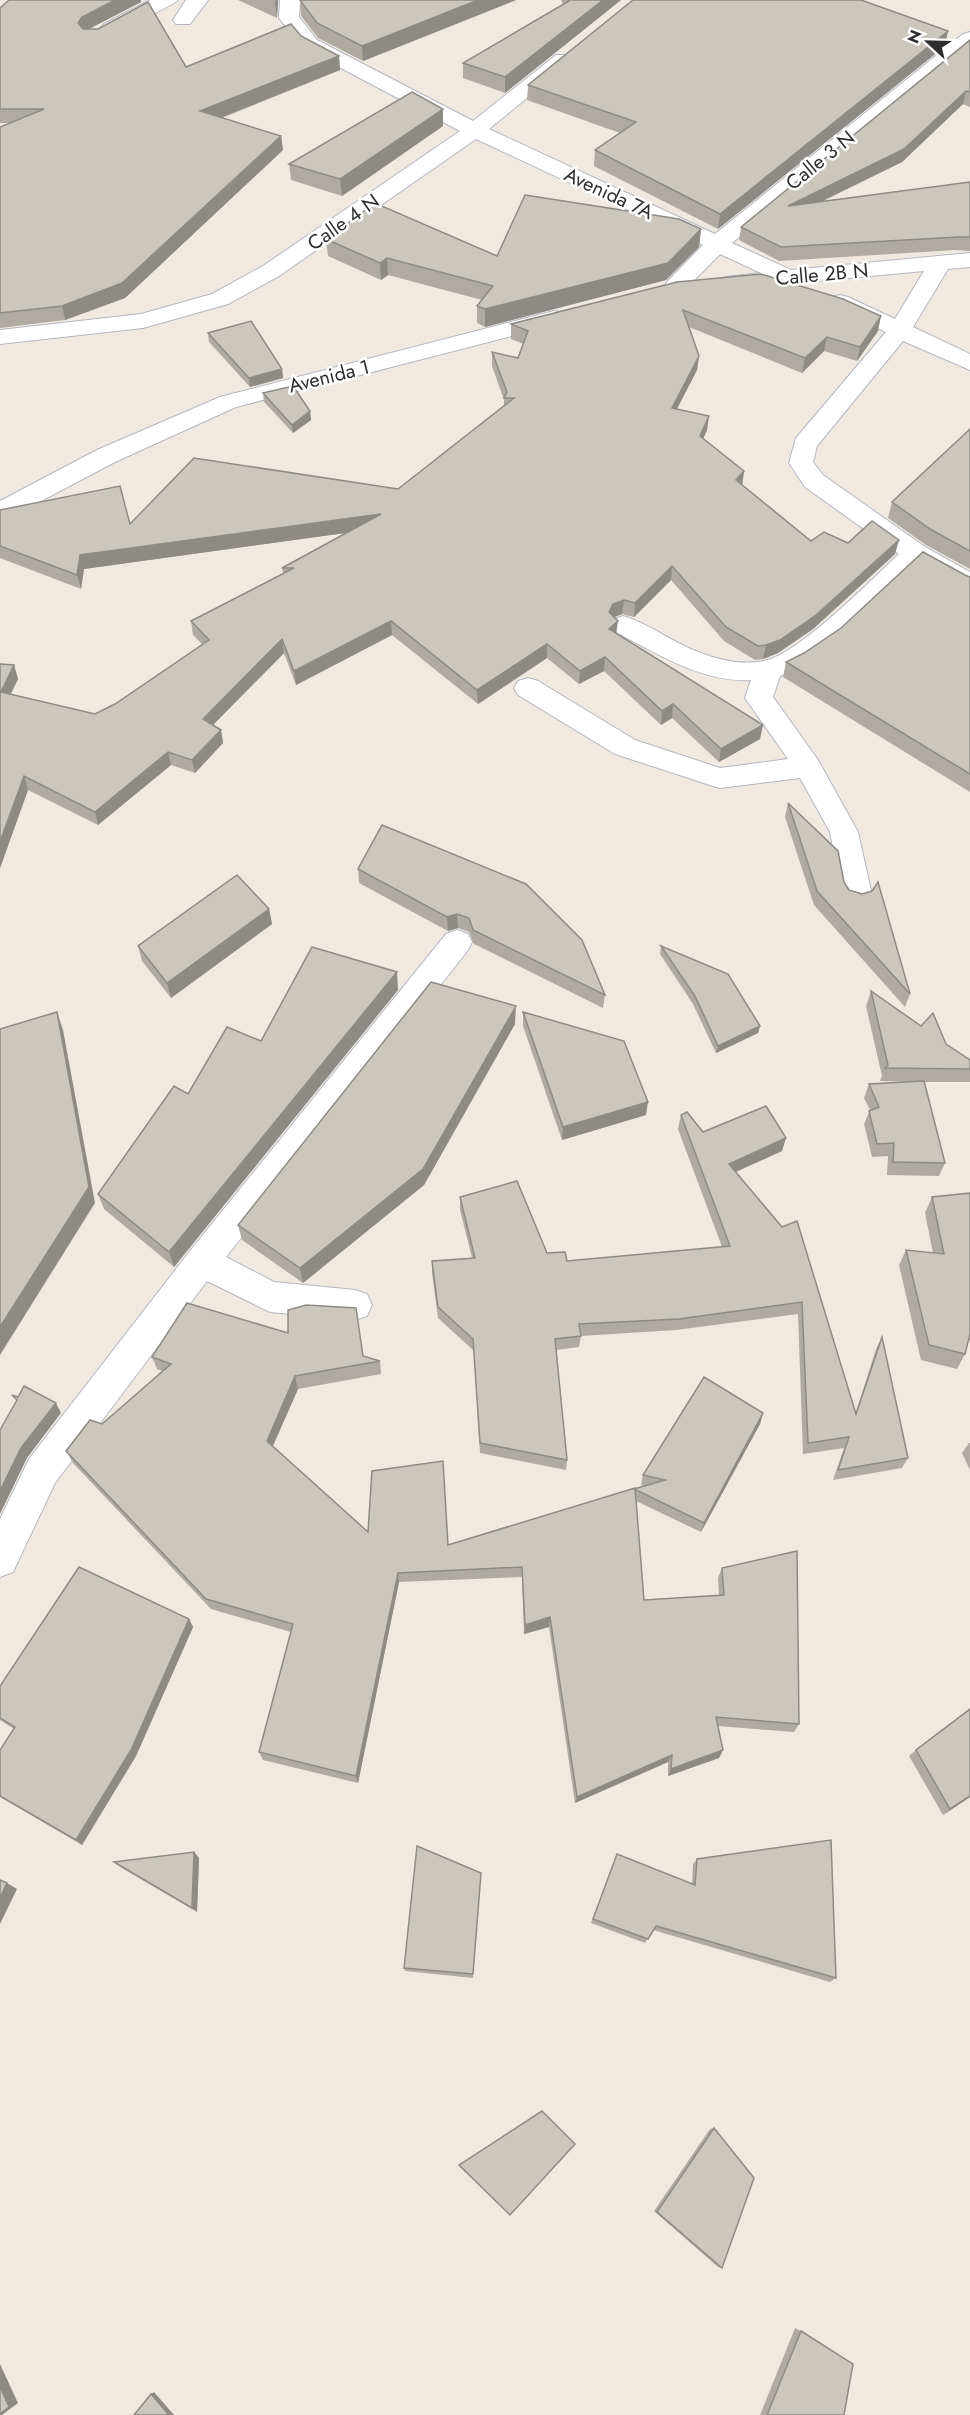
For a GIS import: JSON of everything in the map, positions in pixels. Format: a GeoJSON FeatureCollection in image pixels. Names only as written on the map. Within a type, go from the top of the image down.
{"type":"FeatureCollection","features":[{"type":"Feature","properties":{"kind":"street"},"geometry":{"type":"LineString","coordinates":[[93,37],[149,7],[168,0]]}},
{"type":"Feature","properties":{"kind":"street"},"geometry":{"type":"LineString","coordinates":[[183,20],[190,7],[198,0]]}},
{"type":"Feature","properties":{"kind":"street","name":"Avenida 7A"},"geometry":{"type":"LineString","coordinates":[[290,0],[289,18],[310,44],[475,130],[970,363]]}},
{"type":"Feature","properties":{"kind":"street"},"geometry":{"type":"LineString","coordinates":[[943,35],[968,42]]}},
{"type":"Feature","properties":{"kind":"street","name":"Calle 3 N"},"geometry":{"type":"LineString","coordinates":[[675,287],[717,244],[968,42]]}},
{"type":"Feature","properties":{"kind":"street","name":"Calle 4 N"},"geometry":{"type":"LineString","coordinates":[[0,337],[143,321],[220,298],[271,271],[475,130],[574,51]]}},
{"type":"Feature","properties":{"kind":"street","name":"Calle 2B N"},"geometry":{"type":"LineString","coordinates":[[675,287],[970,260]]}},
{"type":"Feature","properties":{"kind":"street"},"geometry":{"type":"LineString","coordinates":[[941,262],[900,330],[805,444],[801,463],[814,481],[916,553],[970,583]]}},
{"type":"Feature","properties":{"kind":"street"},"geometry":{"type":"LineString","coordinates":[[651,293],[675,287]]}},
{"type":"Feature","properties":{"kind":"street","name":"Avenida 1"},"geometry":{"type":"LineString","coordinates":[[0,512],[106,456],[228,402],[570,314]]}},
{"type":"Feature","properties":{"kind":"street"},"geometry":{"type":"LineString","coordinates":[[623,625],[691,660],[732,672],[768,670],[795,659],[819,641],[916,553]]}},
{"type":"Feature","properties":{"kind":"street"},"geometry":{"type":"LineString","coordinates":[[768,670],[759,698],[808,767],[844,832],[857,895]]}},
{"type":"Feature","properties":{"kind":"street"},"geometry":{"type":"LineString","coordinates":[[528,688],[625,747],[720,778],[808,767]]}},
{"type":"Feature","properties":{"kind":"street"},"geometry":{"type":"LineString","coordinates":[[0,1559],[42,1471],[202,1261],[457,942]]}},
{"type":"Feature","properties":{"kind":"street"},"geometry":{"type":"LineString","coordinates":[[202,1261],[270,1297],[355,1305]]}},
{"type":"Feature","properties":{"kind":"building"},"geometry":{"type":"Polygon","coordinates":[[[9,0],[115,0],[82,17],[78,23],[83,29],[98,29],[148,2],[186,67],[291,24],[301,36],[339,56],[200,111],[281,136],[122,283],[62,306],[0,313],[0,127],[44,109],[0,109],[0,8],[9,0]]]}},
{"type":"Feature","properties":{"kind":"building"},"geometry":{"type":"Polygon","coordinates":[[[300,0],[478,0],[362,46],[317,23],[300,0]]]}},
{"type":"Feature","properties":{"kind":"building"},"geometry":{"type":"Polygon","coordinates":[[[603,0],[505,77],[463,63],[569,1],[603,0]]]}},
{"type":"Feature","properties":{"kind":"building"},"geometry":{"type":"Polygon","coordinates":[[[633,0],[861,0],[948,31],[720,214],[595,150],[636,122],[528,85],[633,0]]]}},
{"type":"Feature","properties":{"kind":"building"},"geometry":{"type":"Polygon","coordinates":[[[970,40],[970,92],[966,91],[904,149],[788,206],[970,182],[970,237],[781,247],[741,227],[970,40]]]}},
{"type":"Feature","properties":{"kind":"building"},"geometry":{"type":"Polygon","coordinates":[[[412,92],[443,109],[340,179],[289,164],[412,92]]]}},
{"type":"Feature","properties":{"kind":"building"},"geometry":{"type":"Polygon","coordinates":[[[525,195],[679,219],[701,229],[668,263],[485,309],[477,306],[493,286],[387,258],[380,263],[326,239],[375,203],[497,256],[525,195]]]}},
{"type":"Feature","properties":{"kind":"building"},"geometry":{"type":"Polygon","coordinates":[[[761,274],[843,299],[881,316],[860,347],[827,337],[805,358],[683,310],[699,356],[672,408],[709,416],[700,436],[744,471],[736,480],[811,541],[824,532],[848,543],[872,521],[899,540],[816,615],[780,640],[766,645],[758,646],[726,627],[672,566],[635,603],[624,600],[613,604],[609,612],[618,621],[609,629],[763,725],[721,749],[673,704],[662,711],[605,657],[580,671],[547,644],[477,690],[391,621],[294,671],[282,639],[203,719],[221,730],[192,760],[168,752],[95,812],[24,776],[0,842],[0,664],[14,665],[1,692],[95,714],[115,704],[209,640],[191,621],[294,568],[282,568],[381,514],[80,555],[77,575],[0,546],[0,510],[120,486],[130,524],[194,458],[398,489],[514,398],[504,398],[507,392],[492,352],[518,358],[528,331],[511,324],[677,282],[761,274]]]}},
{"type":"Feature","properties":{"kind":"building"},"geometry":{"type":"Polygon","coordinates":[[[251,321],[282,369],[249,378],[208,333],[251,321]]]}},
{"type":"Feature","properties":{"kind":"building"},"geometry":{"type":"Polygon","coordinates":[[[293,386],[310,411],[292,425],[263,393],[293,386]]]}},
{"type":"Feature","properties":{"kind":"building"},"geometry":{"type":"Polygon","coordinates":[[[970,429],[970,551],[930,529],[892,502],[970,429]]]}},
{"type":"Feature","properties":{"kind":"building"},"geometry":{"type":"Polygon","coordinates":[[[923,552],[970,577],[970,774],[786,662],[804,653],[841,628],[923,552]]]}},
{"type":"Feature","properties":{"kind":"building"},"geometry":{"type":"Polygon","coordinates":[[[788,803],[838,851],[844,882],[849,890],[862,894],[872,891],[878,882],[910,994],[817,891],[788,803]]]}},
{"type":"Feature","properties":{"kind":"building"},"geometry":{"type":"Polygon","coordinates":[[[382,825],[526,884],[582,940],[605,995],[473,930],[469,918],[457,914],[447,917],[358,869],[382,825]]]}},
{"type":"Feature","properties":{"kind":"building"},"geometry":{"type":"Polygon","coordinates":[[[237,875],[269,909],[167,983],[138,946],[237,875]]]}},
{"type":"Feature","properties":{"kind":"building"},"geometry":{"type":"Polygon","coordinates":[[[661,946],[728,974],[760,1026],[718,1046],[695,996],[661,946]]]}},
{"type":"Feature","properties":{"kind":"building"},"geometry":{"type":"Polygon","coordinates":[[[312,947],[397,972],[169,1252],[98,1194],[174,1086],[188,1094],[227,1027],[261,1041],[312,947]]]}},
{"type":"Feature","properties":{"kind":"building"},"geometry":{"type":"Polygon","coordinates":[[[431,982],[516,1006],[423,1169],[300,1268],[238,1225],[431,982]]]}},
{"type":"Feature","properties":{"kind":"building"},"geometry":{"type":"Polygon","coordinates":[[[871,991],[921,1026],[933,1013],[946,1044],[970,1060],[970,1069],[885,1068],[888,1065],[871,991]]]}},
{"type":"Feature","properties":{"kind":"building"},"geometry":{"type":"Polygon","coordinates":[[[57,1012],[89,1187],[0,1327],[0,1029],[57,1012]]]}},
{"type":"Feature","properties":{"kind":"building"},"geometry":{"type":"Polygon","coordinates":[[[523,1012],[624,1041],[648,1102],[563,1127],[523,1012]]]}},
{"type":"Feature","properties":{"kind":"building"},"geometry":{"type":"Polygon","coordinates":[[[924,1081],[945,1163],[893,1162],[894,1143],[877,1144],[869,1111],[879,1107],[869,1084],[924,1081]]]}},
{"type":"Feature","properties":{"kind":"building"},"geometry":{"type":"Polygon","coordinates":[[[766,1106],[786,1138],[729,1164],[782,1227],[797,1221],[856,1414],[882,1337],[908,1458],[838,1470],[849,1437],[808,1443],[802,1302],[679,1319],[579,1324],[581,1336],[555,1339],[567,1460],[480,1443],[473,1339],[438,1307],[432,1261],[475,1258],[460,1197],[517,1181],[547,1253],[565,1252],[567,1261],[730,1246],[681,1115],[687,1112],[703,1132],[766,1106]]]}},
{"type":"Feature","properties":{"kind":"building"},"geometry":{"type":"Polygon","coordinates":[[[970,1193],[970,1334],[965,1354],[929,1345],[906,1250],[944,1254],[932,1197],[970,1193]]]}},
{"type":"Feature","properties":{"kind":"building"},"geometry":{"type":"Polygon","coordinates":[[[187,1303],[288,1333],[288,1310],[306,1305],[356,1308],[363,1356],[380,1361],[295,1376],[267,1441],[368,1532],[372,1471],[443,1461],[448,1545],[635,1488],[644,1600],[724,1595],[722,1568],[797,1551],[799,1724],[716,1717],[723,1750],[671,1769],[672,1755],[577,1797],[550,1617],[525,1625],[522,1567],[398,1573],[356,1776],[259,1752],[293,1624],[206,1599],[66,1451],[90,1420],[102,1424],[171,1364],[152,1357],[187,1303]]]}},
{"type":"Feature","properties":{"kind":"building"},"geometry":{"type":"Polygon","coordinates":[[[704,1377],[763,1413],[704,1523],[634,1489],[665,1480],[643,1475],[704,1377]]]}},
{"type":"Feature","properties":{"kind":"building"},"geometry":{"type":"Polygon","coordinates":[[[24,1386],[56,1403],[21,1448],[0,1491],[0,1430],[17,1400],[12,1395],[18,1397],[24,1386]]]}},
{"type":"Feature","properties":{"kind":"building"},"geometry":{"type":"Polygon","coordinates":[[[79,1567],[189,1619],[131,1750],[76,1840],[0,1796],[0,1750],[15,1727],[0,1718],[0,1686],[79,1567]]]}},
{"type":"Feature","properties":{"kind":"building"},"geometry":{"type":"Polygon","coordinates":[[[970,1709],[970,1796],[950,1809],[916,1750],[970,1709]]]}},
{"type":"Feature","properties":{"kind":"building"},"geometry":{"type":"Polygon","coordinates":[[[831,1840],[836,1978],[656,1926],[648,1939],[593,1919],[617,1854],[695,1885],[697,1859],[831,1840]]]}},
{"type":"Feature","properties":{"kind":"building"},"geometry":{"type":"Polygon","coordinates":[[[417,1846],[481,1873],[473,1974],[404,1968],[417,1846]]]}},
{"type":"Feature","properties":{"kind":"building"},"geometry":{"type":"Polygon","coordinates":[[[194,1852],[192,1908],[114,1862],[194,1852]]]}},
{"type":"Feature","properties":{"kind":"building"},"geometry":{"type":"Polygon","coordinates":[[[0,1880],[7,1883],[0,1898],[0,1880]]]}},
{"type":"Feature","properties":{"kind":"building"},"geometry":{"type":"Polygon","coordinates":[[[542,2111],[575,2144],[510,2215],[459,2165],[542,2111]]]}},
{"type":"Feature","properties":{"kind":"building"},"geometry":{"type":"Polygon","coordinates":[[[714,2128],[754,2178],[722,2268],[657,2212],[714,2128]]]}},
{"type":"Feature","properties":{"kind":"building"},"geometry":{"type":"Polygon","coordinates":[[[801,2331],[853,2364],[844,2415],[767,2415],[801,2331]]]}},
{"type":"Feature","properties":{"kind":"building"},"geometry":{"type":"Polygon","coordinates":[[[0,2386],[9,2407],[0,2414],[0,2386]]]}},
{"type":"Feature","properties":{"kind":"building"},"geometry":{"type":"Polygon","coordinates":[[[151,2394],[169,2415],[134,2415],[151,2394]]]}}]}
